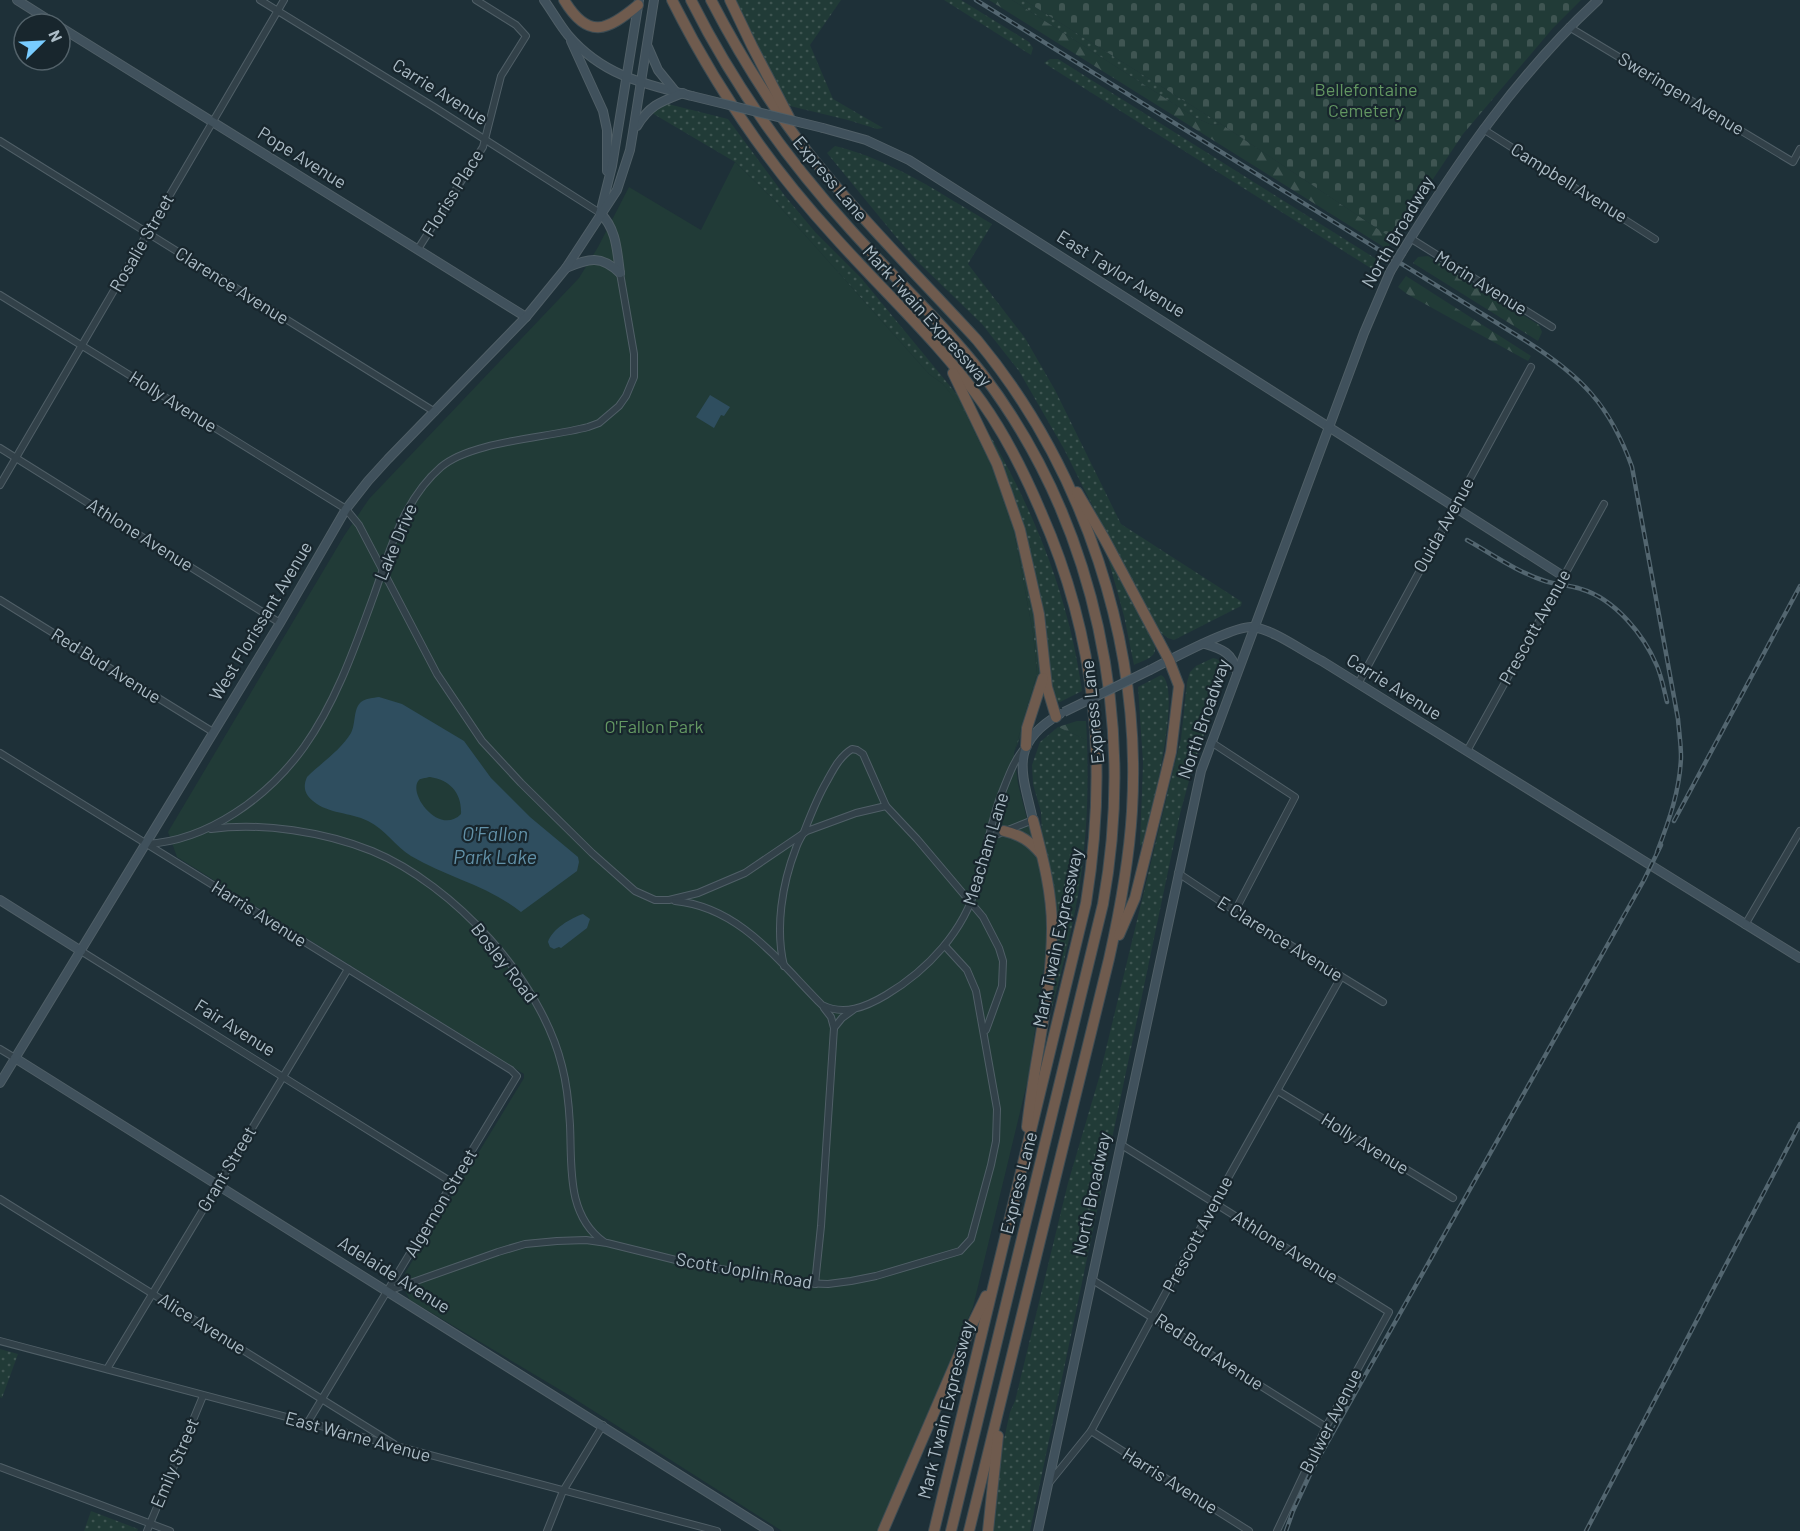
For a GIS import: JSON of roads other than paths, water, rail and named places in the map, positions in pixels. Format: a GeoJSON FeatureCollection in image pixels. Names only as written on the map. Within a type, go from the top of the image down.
{"type":"FeatureCollection","features":[{"type":"Feature","properties":{"kind":"highway"},"geometry":{"type":"LineString","coordinates":[[564,0],[572,13],[594,27],[605,27],[615,23],[639,3]]}},
{"type":"Feature","properties":{"kind":"highway","name":"Mark Twain Expressway"},"geometry":{"type":"LineString","coordinates":[[672,0],[713,76],[768,157],[833,236],[965,380],[997,425],[1046,523],[1066,575],[1081,629],[1095,711],[1098,793],[1090,876],[1081,930],[934,1531]]}},
{"type":"Feature","properties":{"kind":"highway","name":"Express Lane"},"geometry":{"type":"LineString","coordinates":[[690,0],[734,77],[797,168],[966,354],[1014,421],[1053,496],[1074,547],[1094,609],[1108,677],[1114,737],[1115,793],[1111,849],[1103,904],[951,1531]]}},
{"type":"Feature","properties":{"kind":"highway","name":"Mark Twain Expressway"},"geometry":{"type":"LineString","coordinates":[[711,0],[747,64],[808,153],[845,197],[995,361],[1027,408],[1078,508],[1098,560],[1115,623],[1128,696],[1132,761],[1130,836],[1123,891],[1109,959],[969,1531]]}},
{"type":"Feature","properties":{"kind":"highway"},"geometry":{"type":"LineString","coordinates":[[730,0],[766,75],[808,153]]}},
{"type":"Feature","properties":{"kind":"highway"},"geometry":{"type":"LineString","coordinates":[[945,357],[997,464],[1013,507],[1037,602],[1051,705],[1060,715]]}},
{"type":"Feature","properties":{"kind":"highway"},"geometry":{"type":"LineString","coordinates":[[1054,457],[1104,538],[1169,660],[1179,686],[1171,752],[1135,898],[1109,959]]}},
{"type":"Feature","properties":{"kind":"highway"},"geometry":{"type":"LineString","coordinates":[[1026,746],[1027,728],[1042,688],[1045,669]]}},
{"type":"Feature","properties":{"kind":"highway"},"geometry":{"type":"LineString","coordinates":[[1022,1170],[1030,1093],[1051,956],[1051,904],[1033,820]]}},
{"type":"Feature","properties":{"kind":"highway"},"geometry":{"type":"LineString","coordinates":[[1004,831],[1019,834],[1031,842],[1042,855]]}},
{"type":"Feature","properties":{"kind":"highway"},"geometry":{"type":"LineString","coordinates":[[883,1531],[970,1329],[996,1276]]}},
{"type":"Feature","properties":{"kind":"highway"},"geometry":{"type":"LineString","coordinates":[[988,1531],[1002,1398]]}},
{"type":"Feature","properties":{"kind":"main road"},"geometry":{"type":"LineString","coordinates":[[17,0],[36,12]]}},
{"type":"Feature","properties":{"kind":"main road"},"geometry":{"type":"LineString","coordinates":[[546,0],[567,33],[603,111],[607,129],[608,183]]}},
{"type":"Feature","properties":{"kind":"main road","name":"West Florissant Avenue"},"geometry":{"type":"LineString","coordinates":[[0,1083],[280,623],[346,509],[368,481],[526,317],[566,268],[617,190],[633,132],[654,0]]}},
{"type":"Feature","properties":{"kind":"main road","name":"North Broadway"},"geometry":{"type":"LineString","coordinates":[[1038,1531],[1197,786],[1211,741],[1364,333],[1390,272],[1482,128],[1569,27],[1598,0]]}},
{"type":"Feature","properties":{"kind":"main road","name":"West Florissant Avenue"},"geometry":{"type":"LineString","coordinates":[[600,213],[612,166],[639,3]]}},
{"type":"Feature","properties":{"kind":"main road","name":"East Taylor Avenue"},"geometry":{"type":"LineString","coordinates":[[567,33],[597,62],[627,78],[866,140],[909,160],[1563,576]]}},
{"type":"Feature","properties":{"kind":"main road","name":"Pope Avenue"},"geometry":{"type":"LineString","coordinates":[[72,34],[526,317]]}},
{"type":"Feature","properties":{"kind":"main road"},"geometry":{"type":"LineString","coordinates":[[633,132],[652,106],[683,94],[658,70],[647,44]]}},
{"type":"Feature","properties":{"kind":"main road"},"geometry":{"type":"LineString","coordinates":[[600,213],[612,229],[620,273]]}},
{"type":"Feature","properties":{"kind":"main road"},"geometry":{"type":"LineString","coordinates":[[566,268],[593,259],[612,265],[620,273]]}},
{"type":"Feature","properties":{"kind":"main road"},"geometry":{"type":"LineString","coordinates":[[1033,820],[1022,772],[1022,758],[1026,746],[1034,735],[1060,715],[1169,660],[1235,629],[1254,627]]}},
{"type":"Feature","properties":{"kind":"main road","name":"Carrie Avenue"},"geometry":{"type":"LineString","coordinates":[[1254,627],[1270,633],[1358,684],[1800,958]]}},
{"type":"Feature","properties":{"kind":"main road"},"geometry":{"type":"LineString","coordinates":[[1205,644],[1221,648],[1229,653],[1234,659],[1238,672]]}},
{"type":"Feature","properties":{"kind":"main road","name":"Fair Avenue"},"geometry":{"type":"LineString","coordinates":[[0,900],[81,951]]}},
{"type":"Feature","properties":{"kind":"main road","name":"Adelaide Avenue"},"geometry":{"type":"LineString","coordinates":[[15,1058],[769,1531]]}},
{"type":"Feature","properties":{"kind":"street","name":"Carrie Avenue"},"geometry":{"type":"LineString","coordinates":[[260,0],[600,213]]}},
{"type":"Feature","properties":{"kind":"street","name":"Rosalie Street"},"geometry":{"type":"LineString","coordinates":[[0,486],[284,0]]}},
{"type":"Feature","properties":{"kind":"street","name":"Floriss Place"},"geometry":{"type":"LineString","coordinates":[[418,249],[483,147],[501,76],[526,36],[516,25],[477,0]]}},
{"type":"Feature","properties":{"kind":"street","name":"Sweringen Avenue"},"geometry":{"type":"LineString","coordinates":[[1569,27],[1793,162],[1800,149]]}},
{"type":"Feature","properties":{"kind":"street","name":"Campbell Avenue"},"geometry":{"type":"LineString","coordinates":[[1482,128],[1655,238]]}},
{"type":"Feature","properties":{"kind":"street","name":"Clarence Avenue"},"geometry":{"type":"LineString","coordinates":[[0,141],[435,412]]}},
{"type":"Feature","properties":{"kind":"street","name":"Morin Avenue"},"geometry":{"type":"LineString","coordinates":[[1410,238],[1552,327]]}},
{"type":"Feature","properties":{"kind":"street","name":"Lake Drive"},"geometry":{"type":"LineString","coordinates":[[146,844],[175,841],[227,819],[247,805],[286,768],[303,748],[344,674],[408,509],[431,477],[452,459],[474,450],[588,427],[598,423],[619,406],[631,387],[635,368],[620,273]]}},
{"type":"Feature","properties":{"kind":"street","name":"Holly Avenue"},"geometry":{"type":"LineString","coordinates":[[0,295],[346,509]]}},
{"type":"Feature","properties":{"kind":"street","name":"Ouida Avenue"},"geometry":{"type":"LineString","coordinates":[[1358,684],[1531,367]]}},
{"type":"Feature","properties":{"kind":"street","name":"Athlone Avenue"},"geometry":{"type":"LineString","coordinates":[[0,448],[280,623]]}},
{"type":"Feature","properties":{"kind":"street","name":"Prescott Avenue"},"geometry":{"type":"LineString","coordinates":[[1467,751],[1604,504]]}},
{"type":"Feature","properties":{"kind":"street"},"geometry":{"type":"LineString","coordinates":[[346,509],[359,525],[437,674],[482,741],[521,783],[613,873],[635,891],[655,900],[696,903],[722,913],[744,928],[822,1005],[831,1017],[834,1028],[815,1284]]}},
{"type":"Feature","properties":{"kind":"street","name":"Red Bud Avenue"},"geometry":{"type":"LineString","coordinates":[[0,600],[213,732]]}},
{"type":"Feature","properties":{"kind":"street"},"geometry":{"type":"LineString","coordinates":[[1211,741],[1294,796],[1235,911]]}},
{"type":"Feature","properties":{"kind":"street","name":"Meacham Lane"},"geometry":{"type":"LineString","coordinates":[[853,1009],[875,1001],[920,970],[945,946],[958,927],[971,903],[993,817],[1016,758],[1026,746]]}},
{"type":"Feature","properties":{"kind":"street"},"geometry":{"type":"LineString","coordinates":[[783,966],[780,930],[783,897],[796,848],[815,802],[830,775],[845,753],[852,749],[857,750],[863,754],[885,806],[917,839],[991,930],[1003,961],[1002,986],[987,1023],[985,1037]]}},
{"type":"Feature","properties":{"kind":"street","name":"Harris Avenue"},"geometry":{"type":"LineString","coordinates":[[0,753],[511,1070],[517,1076]]}},
{"type":"Feature","properties":{"kind":"street"},"geometry":{"type":"LineString","coordinates":[[669,900],[698,893],[735,878],[803,833],[856,813],[885,806]]}},
{"type":"Feature","properties":{"kind":"street"},"geometry":{"type":"LineString","coordinates":[[988,838],[1033,820]]}},
{"type":"Feature","properties":{"kind":"street","name":"Bosley Road"},"geometry":{"type":"LineString","coordinates":[[205,830],[245,826],[283,829],[348,843],[373,852],[414,874],[441,894],[485,933],[527,987],[543,1013],[552,1035],[562,1066],[567,1094],[570,1162],[576,1199],[587,1226],[606,1243]]}},
{"type":"Feature","properties":{"kind":"street"},"geometry":{"type":"LineString","coordinates":[[1745,925],[1800,831]]}},
{"type":"Feature","properties":{"kind":"street","name":"E Clarence Avenue"},"geometry":{"type":"LineString","coordinates":[[1178,873],[1235,911],[1383,1002]]}},
{"type":"Feature","properties":{"kind":"street","name":"Scott Joplin Road"},"geometry":{"type":"LineString","coordinates":[[388,1291],[525,1244],[586,1240],[692,1264],[778,1280],[815,1284],[876,1276],[960,1251],[968,1245],[971,1239],[991,1165],[997,1134],[997,1109],[976,991],[972,979],[960,960],[945,946]]}},
{"type":"Feature","properties":{"kind":"street","name":"Fair Avenue"},"geometry":{"type":"LineString","coordinates":[[81,951],[453,1183]]}},
{"type":"Feature","properties":{"kind":"street","name":"Grant Street"},"geometry":{"type":"LineString","coordinates":[[107,1369],[348,969]]}},
{"type":"Feature","properties":{"kind":"street","name":"Prescott Avenue"},"geometry":{"type":"LineString","coordinates":[[1047,1486],[1091,1431],[1214,1203],[1341,977]]}},
{"type":"Feature","properties":{"kind":"street"},"geometry":{"type":"LineString","coordinates":[[822,1005],[832,1010],[853,1009]]}},
{"type":"Feature","properties":{"kind":"street"},"geometry":{"type":"LineString","coordinates":[[834,1028],[853,1009]]}},
{"type":"Feature","properties":{"kind":"street","name":"Adelaide Avenue"},"geometry":{"type":"LineString","coordinates":[[0,1049],[15,1058]]}},
{"type":"Feature","properties":{"kind":"street","name":"Algernon Street"},"geometry":{"type":"LineString","coordinates":[[308,1422],[517,1076]]}},
{"type":"Feature","properties":{"kind":"street","name":"Holly Avenue"},"geometry":{"type":"LineString","coordinates":[[1278,1090],[1453,1198]]}},
{"type":"Feature","properties":{"kind":"street","name":"Athlone Avenue"},"geometry":{"type":"LineString","coordinates":[[1120,1144],[1389,1312]]}},
{"type":"Feature","properties":{"kind":"street","name":"Alice Avenue"},"geometry":{"type":"LineString","coordinates":[[0,1199],[403,1449]]}},
{"type":"Feature","properties":{"kind":"street","name":"Red Bud Avenue"},"geometry":{"type":"LineString","coordinates":[[1091,1279],[1326,1427]]}},
{"type":"Feature","properties":{"kind":"street","name":"Bulwer Avenue"},"geometry":{"type":"LineString","coordinates":[[1277,1531],[1326,1427],[1389,1312]]}},
{"type":"Feature","properties":{"kind":"street","name":"East Warne Avenue"},"geometry":{"type":"LineString","coordinates":[[0,1341],[717,1531]]}},
{"type":"Feature","properties":{"kind":"street","name":"Emily Street"},"geometry":{"type":"LineString","coordinates":[[147,1531],[203,1396]]}},
{"type":"Feature","properties":{"kind":"street"},"geometry":{"type":"LineString","coordinates":[[547,1531],[563,1491],[603,1425]]}},
{"type":"Feature","properties":{"kind":"street","name":"Harris Avenue"},"geometry":{"type":"LineString","coordinates":[[1091,1431],[1249,1531]]}},
{"type":"Feature","properties":{"kind":"street"},"geometry":{"type":"LineString","coordinates":[[0,1467],[170,1531]]}},
{"type":"Feature","properties":{"kind":"water"},"geometry":{"type":"Polygon","coordinates":[[[710,395],[730,407],[724,416],[721,415],[714,428],[696,417],[710,395]]]}},
{"type":"Feature","properties":{"kind":"water","name":"O'Fallon Park Lake"},"geometry":{"type":"Polygon","coordinates":[[[379,697],[402,704],[464,741],[491,778],[530,817],[578,857],[577,871],[521,912],[495,895],[411,856],[380,828],[368,821],[332,811],[313,801],[305,790],[307,777],[347,739],[353,729],[358,705],[367,699],[379,697]],[[430,777],[420,779],[417,793],[427,810],[434,816],[443,820],[452,820],[461,814],[457,794],[449,784],[430,777]]]}},
{"type":"Feature","properties":{"kind":"water"},"geometry":{"type":"Polygon","coordinates":[[[583,914],[590,919],[587,928],[561,948],[550,947],[548,942],[550,937],[558,928],[583,914]]]}},
{"type":"Feature","properties":{"kind":"railway"},"geometry":{"type":"LineString","coordinates":[[976,0],[1526,341],[1578,380],[1603,409],[1614,426],[1632,467],[1678,719],[1681,757],[1679,781],[1670,817],[1657,852]]}},
{"type":"Feature","properties":{"kind":"railway"},"geometry":{"type":"LineString","coordinates":[[1467,540],[1525,573],[1593,594],[1617,610],[1636,631],[1651,654],[1657,666],[1667,702]]}},
{"type":"Feature","properties":{"kind":"railway"},"geometry":{"type":"LineString","coordinates":[[1674,821],[1800,586]]}},
{"type":"Feature","properties":{"kind":"railway"},"geometry":{"type":"LineString","coordinates":[[1286,1531],[1313,1468],[1644,880],[1661,845]]}},
{"type":"Feature","properties":{"kind":"railway"},"geometry":{"type":"LineString","coordinates":[[1586,1531],[1800,1124]]}},
{"type":"Feature","properties":{"kind":"park label","name":"Bellefontaine Cemetery"},"geometry":{"type":"Point","coordinates":[1366,100]}},
{"type":"Feature","properties":{"kind":"park label","name":"O'Fallon Park"},"geometry":{"type":"Point","coordinates":[654,727]}}]}
